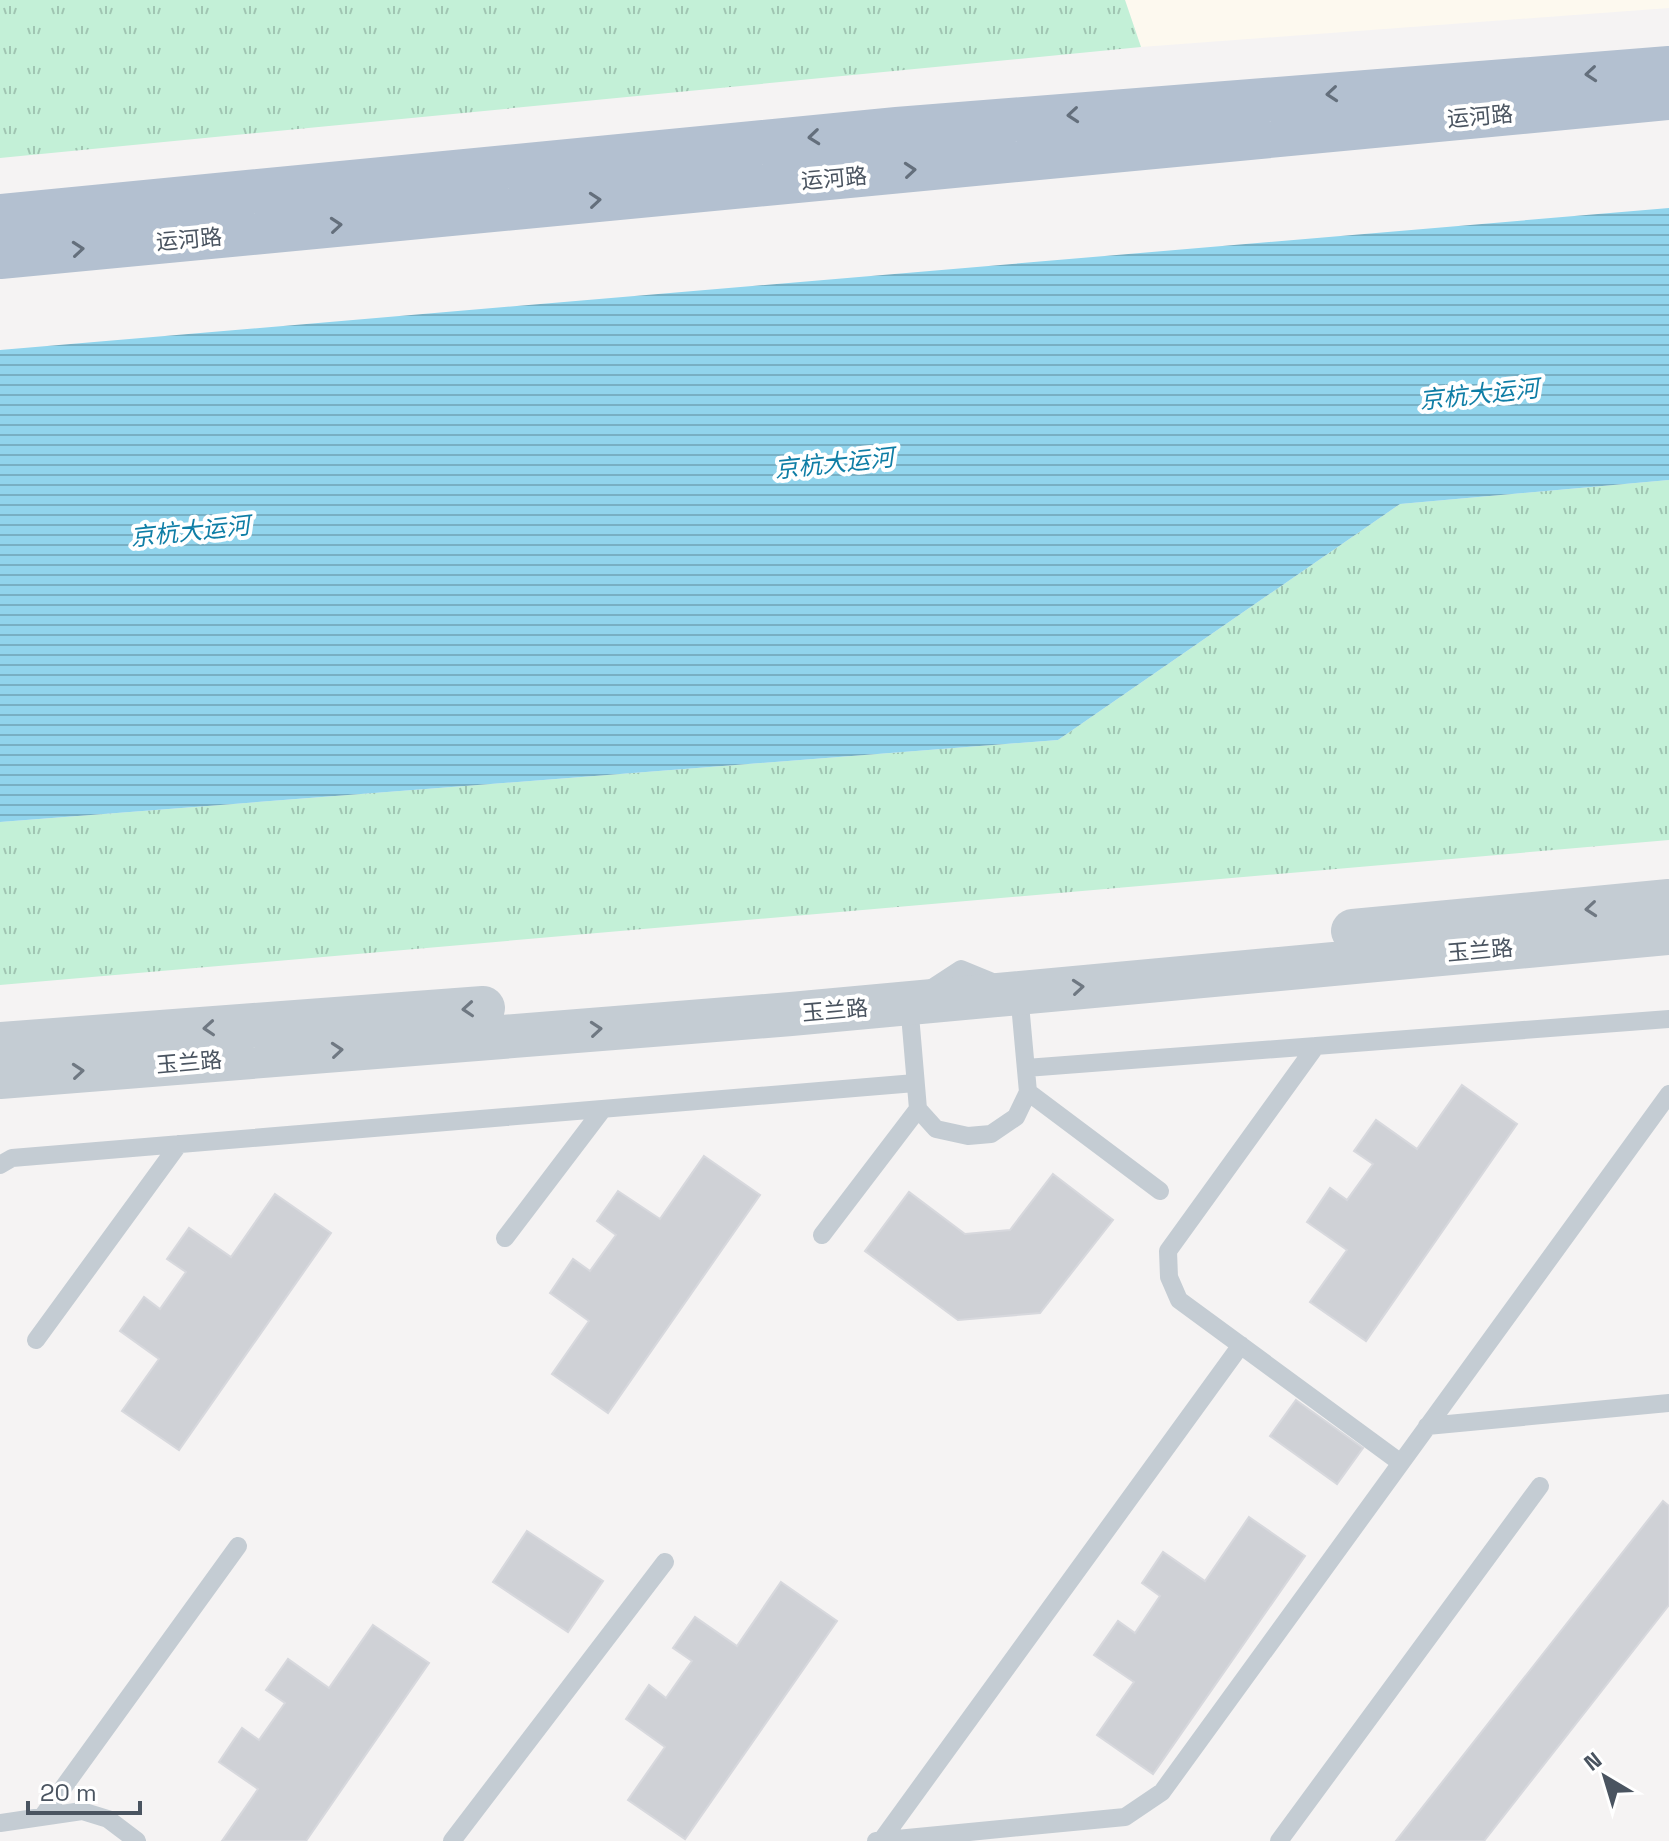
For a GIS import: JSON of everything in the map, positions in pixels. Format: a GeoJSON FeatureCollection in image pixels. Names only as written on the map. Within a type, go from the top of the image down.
{"type":"FeatureCollection","features":[{"type":"Feature","properties":{"kind":"main road","name":"运河路"},"geometry":{"type":"LineString","coordinates":[[0,216],[897,129],[1669,68]]}},
{"type":"Feature","properties":{"kind":"main road","name":"运河路"},"geometry":{"type":"LineString","coordinates":[[0,257],[1669,98]]}},
{"type":"Feature","properties":{"kind":"street","name":"玉兰路"},"geometry":{"type":"LineString","coordinates":[[0,1044],[776,986],[1669,901]]}},
{"type":"Feature","properties":{"kind":"street","name":"玉兰路"},"geometry":{"type":"LineString","coordinates":[[0,1077],[909,1003],[1669,933]]}},
{"type":"Feature","properties":{"kind":"lane"},"geometry":{"type":"LineString","coordinates":[[961,969],[1019,993],[1028,1092],[1016,1117],[991,1134],[968,1136],[936,1129],[918,1109],[909,1003],[961,969]]}},
{"type":"Feature","properties":{"kind":"lane"},"geometry":{"type":"LineString","coordinates":[[1026,1068],[1669,1019]]}},
{"type":"Feature","properties":{"kind":"lane"},"geometry":{"type":"LineString","coordinates":[[1316,1046],[1168,1251],[1169,1277],[1179,1300],[1401,1463]]}},
{"type":"Feature","properties":{"kind":"lane"},"geometry":{"type":"LineString","coordinates":[[0,1165],[12,1158],[915,1083]]}},
{"type":"Feature","properties":{"kind":"lane"},"geometry":{"type":"LineString","coordinates":[[1028,1092],[1160,1191]]}},
{"type":"Feature","properties":{"kind":"lane"},"geometry":{"type":"LineString","coordinates":[[878,1841],[1125,1817],[1162,1792],[1669,1094]]}},
{"type":"Feature","properties":{"kind":"lane"},"geometry":{"type":"LineString","coordinates":[[505,1238],[603,1109]]}},
{"type":"Feature","properties":{"kind":"lane"},"geometry":{"type":"LineString","coordinates":[[822,1235],[918,1109]]}},
{"type":"Feature","properties":{"kind":"lane"},"geometry":{"type":"LineString","coordinates":[[36,1340],[179,1144]]}},
{"type":"Feature","properties":{"kind":"lane"},"geometry":{"type":"LineString","coordinates":[[878,1841],[1241,1345]]}},
{"type":"Feature","properties":{"kind":"lane"},"geometry":{"type":"LineString","coordinates":[[1427,1426],[1669,1403]]}},
{"type":"Feature","properties":{"kind":"lane"},"geometry":{"type":"LineString","coordinates":[[1279,1841],[1540,1486]]}},
{"type":"Feature","properties":{"kind":"lane"},"geometry":{"type":"LineString","coordinates":[[42,1817],[238,1546]]}},
{"type":"Feature","properties":{"kind":"lane"},"geometry":{"type":"LineString","coordinates":[[452,1841],[665,1562]]}},
{"type":"Feature","properties":{"kind":"lane"},"geometry":{"type":"LineString","coordinates":[[0,1823],[82,1811],[108,1819],[137,1841]]}},
{"type":"Feature","properties":{"kind":"shaded area"},"geometry":{"type":"Polygon","coordinates":[[[1125,0],[1669,0],[1669,8],[1141,47],[1125,0]]]}},
{"type":"Feature","properties":{"kind":"green space"},"geometry":{"type":"Polygon","coordinates":[[[0,0],[1125,0],[1141,47],[0,158],[0,0]]]}},
{"type":"Feature","properties":{"kind":"green space"},"geometry":{"type":"Polygon","coordinates":[[[1669,480],[1669,840],[0,985],[0,822],[1058,740],[1400,504],[1669,480]]]}},
{"type":"Feature","properties":{"kind":"water","name":"京杭大运河"},"geometry":{"type":"Polygon","coordinates":[[[1669,208],[1669,480],[1400,504],[1058,740],[0,822],[0,350],[1669,208]]]}},
{"type":"Feature","properties":{"kind":"building"},"geometry":{"type":"Polygon","coordinates":[[[1462,1085],[1517,1124],[1366,1341],[1310,1302],[1347,1250],[1307,1222],[1330,1188],[1347,1200],[1373,1164],[1354,1151],[1376,1120],[1417,1149],[1462,1085]]]}},
{"type":"Feature","properties":{"kind":"building"},"geometry":{"type":"Polygon","coordinates":[[[704,1156],[760,1195],[608,1413],[552,1374],[589,1321],[550,1293],[573,1259],[590,1271],[616,1235],[597,1221],[618,1191],[660,1219],[704,1156]]]}},
{"type":"Feature","properties":{"kind":"building"},"geometry":{"type":"Polygon","coordinates":[[[1053,1174],[1113,1220],[1040,1313],[958,1320],[865,1251],[909,1192],[965,1234],[1010,1230],[1053,1174]]]}},
{"type":"Feature","properties":{"kind":"building"},"geometry":{"type":"Polygon","coordinates":[[[275,1194],[331,1233],[179,1450],[122,1411],[159,1359],[120,1331],[144,1297],[160,1309],[186,1272],[167,1259],[189,1228],[231,1257],[275,1194]]]}},
{"type":"Feature","properties":{"kind":"building"},"geometry":{"type":"Polygon","coordinates":[[[1296,1400],[1363,1448],[1337,1484],[1270,1436],[1296,1400]]]}},
{"type":"Feature","properties":{"kind":"building"},"geometry":{"type":"Polygon","coordinates":[[[1663,1501],[1669,1506],[1669,1605],[1484,1841],[1396,1841],[1663,1501]]]}},
{"type":"Feature","properties":{"kind":"building"},"geometry":{"type":"Polygon","coordinates":[[[1249,1517],[1305,1556],[1153,1774],[1097,1735],[1134,1682],[1094,1655],[1118,1621],[1135,1633],[1160,1596],[1142,1583],[1163,1552],[1205,1581],[1249,1517]]]}},
{"type":"Feature","properties":{"kind":"building"},"geometry":{"type":"Polygon","coordinates":[[[527,1531],[603,1581],[568,1632],[493,1582],[527,1531]]]}},
{"type":"Feature","properties":{"kind":"building"},"geometry":{"type":"Polygon","coordinates":[[[781,1582],[837,1621],[685,1839],[628,1800],[665,1747],[626,1719],[649,1685],[666,1698],[692,1661],[673,1648],[695,1617],[737,1646],[781,1582]]]}},
{"type":"Feature","properties":{"kind":"building"},"geometry":{"type":"Polygon","coordinates":[[[373,1625],[429,1663],[306,1841],[222,1841],[258,1789],[219,1762],[242,1728],[259,1740],[285,1703],[266,1690],[288,1659],[329,1688],[373,1625]]]}}]}
